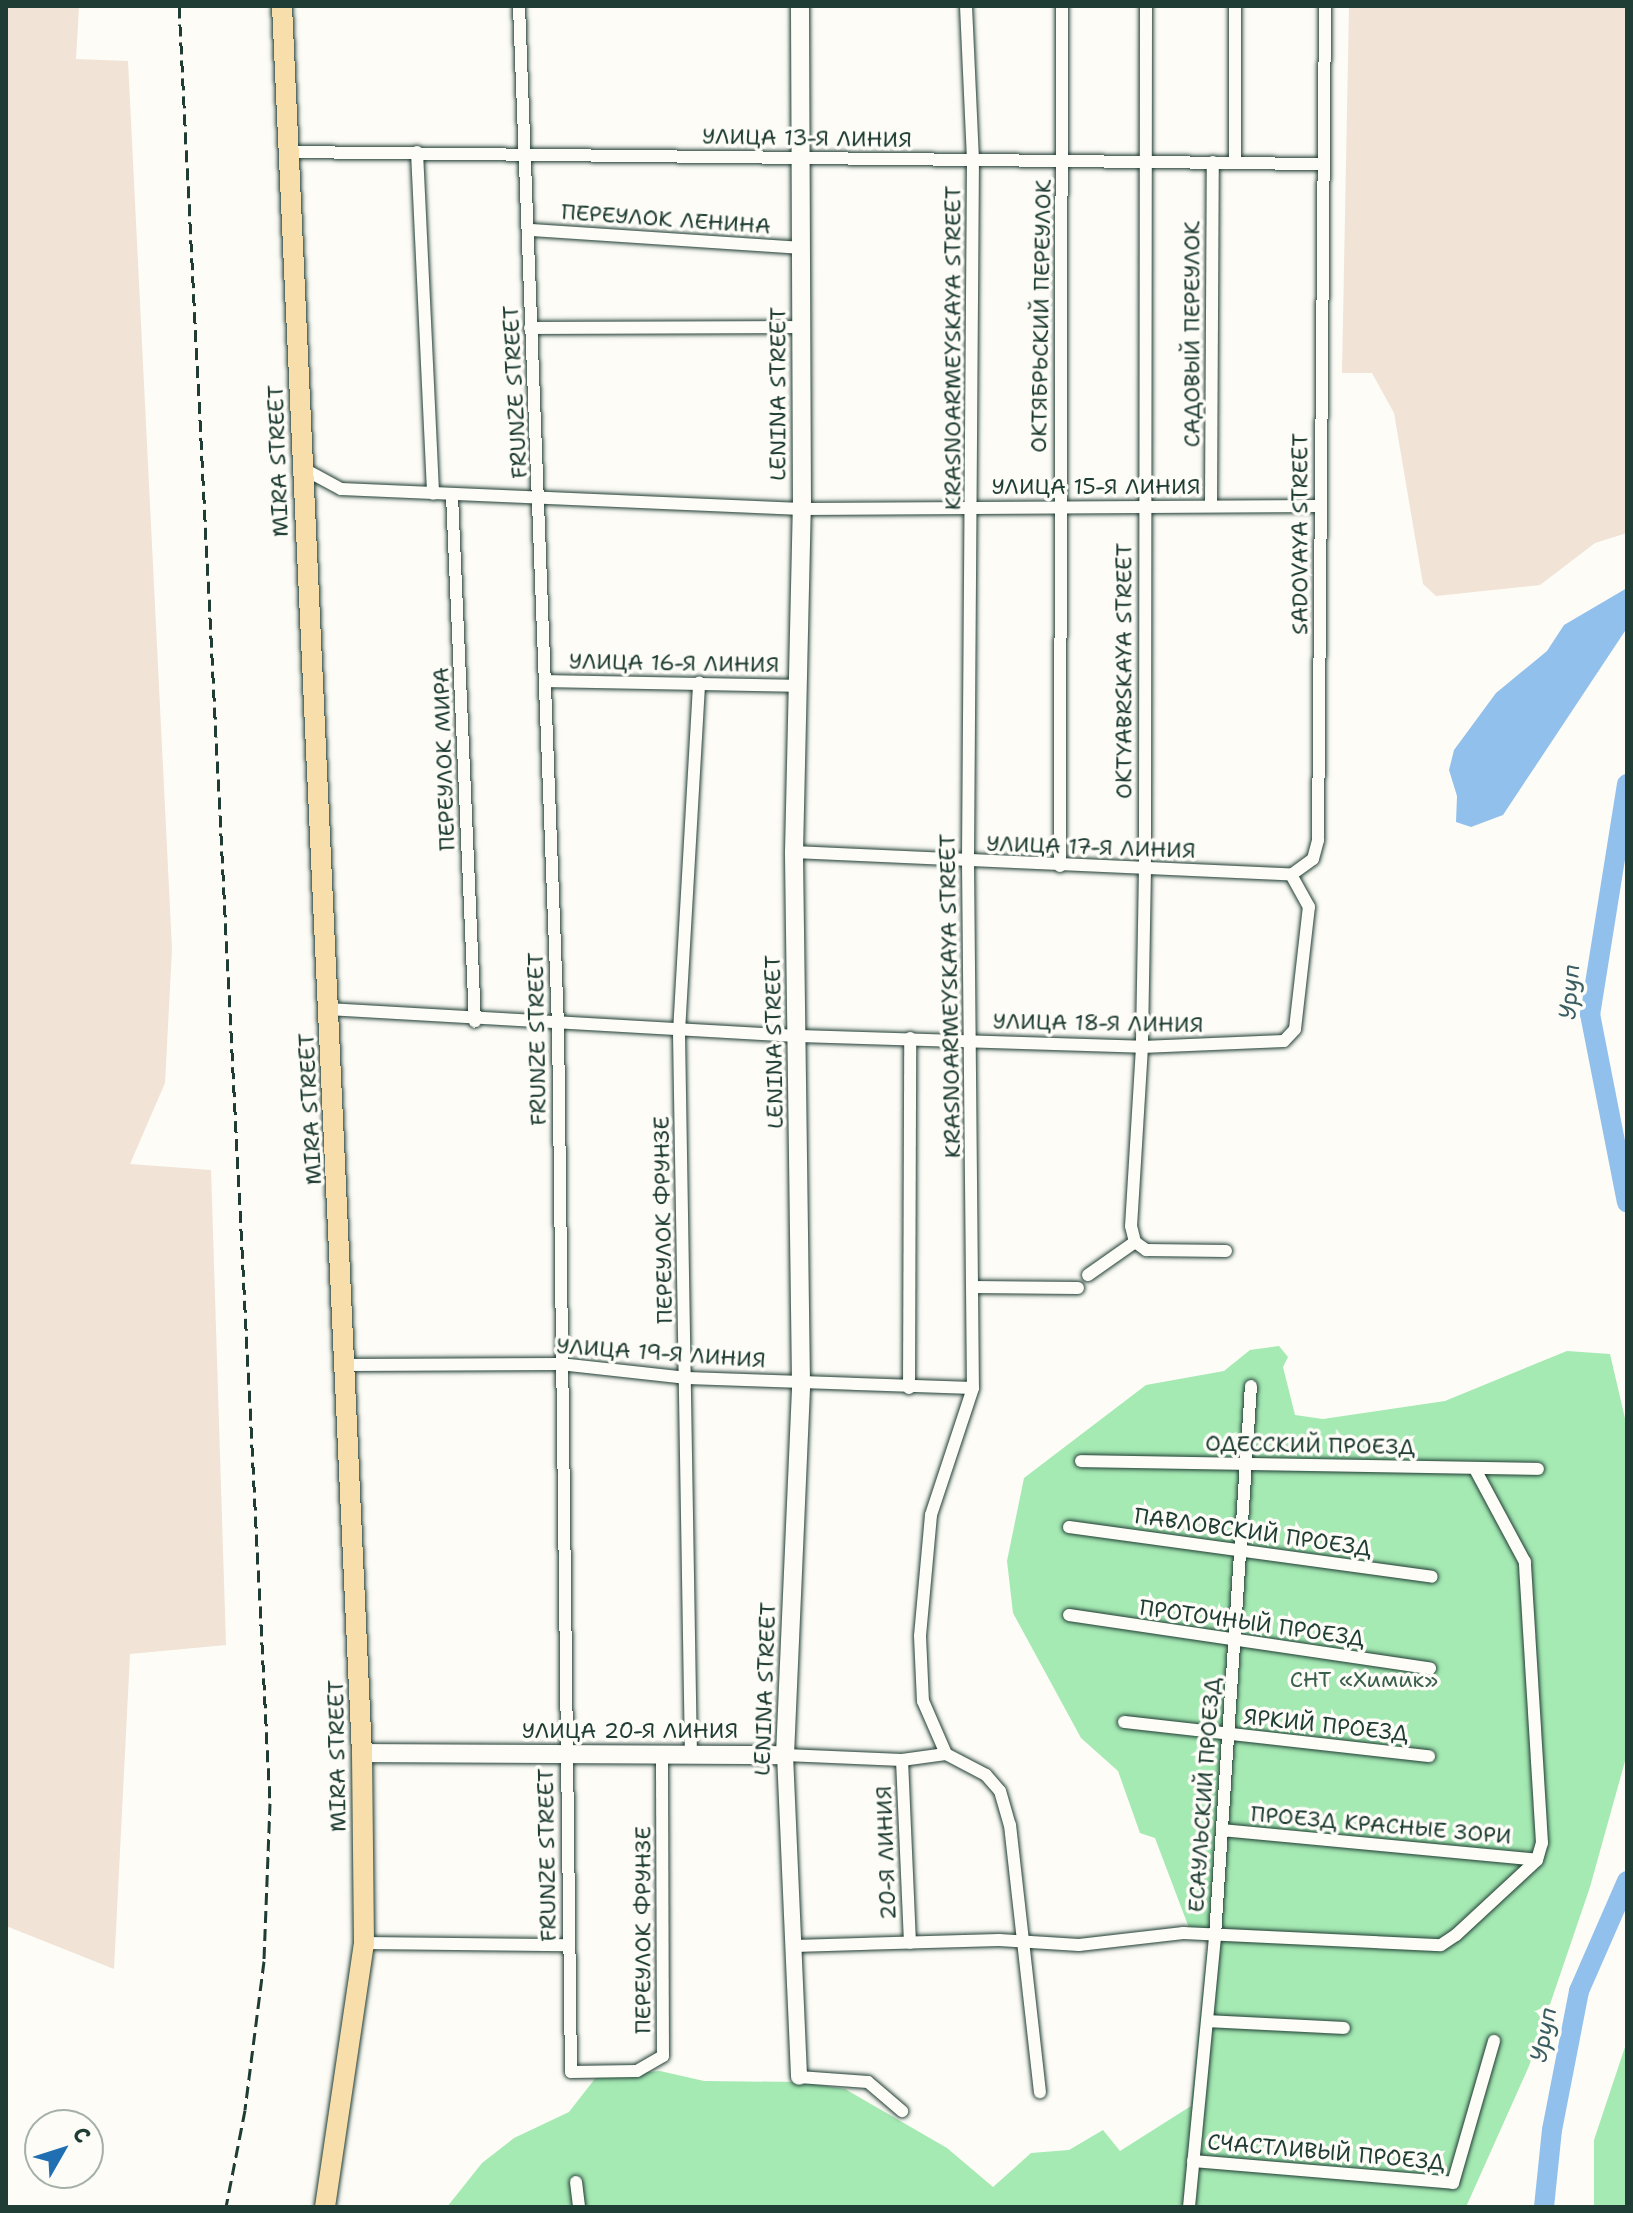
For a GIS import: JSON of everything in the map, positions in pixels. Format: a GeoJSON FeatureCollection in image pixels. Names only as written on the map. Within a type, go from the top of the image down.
{"type":"FeatureCollection","features":[{"type":"Feature","properties":{"kind":"main road","name":"MIRA STREET"},"geometry":{"type":"LineString","coordinates":[[282,6],[347,1365],[362,1753],[364,1943],[325,2207]]}},
{"type":"Feature","properties":{"kind":"main road","name":"LENINA STREET"},"geometry":{"type":"LineString","coordinates":[[785,1755],[801,1383],[799,1036],[794,852],[802,509],[800,6]]}},
{"type":"Feature","properties":{"kind":"main road","name":"УЛИЦА 20-Я ЛИНИЯ"},"geometry":{"type":"LineString","coordinates":[[362,1753],[691,1757],[785,1755]]}},
{"type":"Feature","properties":{"kind":"street","name":"FRUNZE STREET"},"geometry":{"type":"LineString","coordinates":[[519,6],[530,230],[530,328],[548,681],[558,1024],[571,2072]]}},
{"type":"Feature","properties":{"kind":"street","name":"KRASNOARMEYSKAYA STREET"},"geometry":{"type":"LineString","coordinates":[[946,1754],[923,1701],[920,1636],[931,1515],[973,1388],[968,862],[974,507],[973,159],[966,6]]}},
{"type":"Feature","properties":{"kind":"street","name":"ОКТЯБРЬСКИЙ ПЕРЕУЛОК"},"geometry":{"type":"LineString","coordinates":[[1060,866],[1062,6]]}},
{"type":"Feature","properties":{"kind":"street","name":"OKTYABRSKAYA STREET"},"geometry":{"type":"LineString","coordinates":[[1135,1242],[1131,1226],[1142,1047],[1145,868],[1143,507],[1146,6]]}},
{"type":"Feature","properties":{"kind":"street"},"geometry":{"type":"LineString","coordinates":[[1235,6],[1235,162]]}},
{"type":"Feature","properties":{"kind":"street","name":"SADOVAYA STREET"},"geometry":{"type":"LineString","coordinates":[[1291,875],[1313,859],[1318,840],[1325,6]]}},
{"type":"Feature","properties":{"kind":"street","name":"УЛИЦА 13-Я ЛИНИЯ"},"geometry":{"type":"LineString","coordinates":[[291,152],[1322,164]]}},
{"type":"Feature","properties":{"kind":"street"},"geometry":{"type":"LineString","coordinates":[[417,152],[433,494]]}},
{"type":"Feature","properties":{"kind":"street","name":"САДОВЫЙ ПЕРЕУЛОК"},"geometry":{"type":"LineString","coordinates":[[1211,506],[1213,162]]}},
{"type":"Feature","properties":{"kind":"street","name":"ПЕРЕУЛОК ЛЕНИНА"},"geometry":{"type":"LineString","coordinates":[[530,230],[800,248]]}},
{"type":"Feature","properties":{"kind":"street"},"geometry":{"type":"LineString","coordinates":[[530,328],[801,327]]}},
{"type":"Feature","properties":{"kind":"street","name":"УЛИЦА 15-Я ЛИНИЯ"},"geometry":{"type":"LineString","coordinates":[[302,468],[341,489],[802,509],[1319,506]]}},
{"type":"Feature","properties":{"kind":"street","name":"ПЕРЕУЛОК МИРА"},"geometry":{"type":"LineString","coordinates":[[452,495],[475,1021]]}},
{"type":"Feature","properties":{"kind":"street","name":"УЛИЦА 16-Я ЛИНИЯ"},"geometry":{"type":"LineString","coordinates":[[548,681],[800,686]]}},
{"type":"Feature","properties":{"kind":"street","name":"ПЕРЕУЛОК ФРУНЗЕ"},"geometry":{"type":"LineString","coordinates":[[691,1757],[679,1032],[699,683]]}},
{"type":"Feature","properties":{"kind":"street","name":"УЛИЦА 17-Я ЛИНИЯ"},"geometry":{"type":"LineString","coordinates":[[794,852],[1291,875]]}},
{"type":"Feature","properties":{"kind":"street","name":"УЛИЦА 18-Я ЛИНИЯ"},"geometry":{"type":"LineString","coordinates":[[329,1009],[475,1021],[679,1032],[1142,1047],[1284,1041],[1295,1029],[1309,907],[1291,875]]}},
{"type":"Feature","properties":{"kind":"street"},"geometry":{"type":"LineString","coordinates":[[909,1388],[910,1038]]}},
{"type":"Feature","properties":{"kind":"street"},"geometry":{"type":"LineString","coordinates":[[1088,1275],[1135,1242],[1146,1250],[1226,1251]]}},
{"type":"Feature","properties":{"kind":"street"},"geometry":{"type":"LineString","coordinates":[[973,1287],[1078,1288]]}},
{"type":"Feature","properties":{"kind":"street","name":"УЛИЦА 19-Я ЛИНИЯ"},"geometry":{"type":"LineString","coordinates":[[347,1365],[560,1364],[687,1378],[973,1388]]}},
{"type":"Feature","properties":{"kind":"street","name":"ЕСАУЛЬСКИЙ ПРОЕЗД"},"geometry":{"type":"LineString","coordinates":[[1189,2207],[1215,1936],[1251,1386]]}},
{"type":"Feature","properties":{"kind":"street","name":"ОДЕССКИЙ ПРОЕЗД"},"geometry":{"type":"LineString","coordinates":[[1081,1461],[1476,1471],[1538,1469]]}},
{"type":"Feature","properties":{"kind":"street"},"geometry":{"type":"LineString","coordinates":[[794,1946],[1024,1942],[1079,1945],[1183,1933],[1441,1945],[1537,1860],[1542,1824],[1525,1562],[1476,1471]]}},
{"type":"Feature","properties":{"kind":"street","name":"ПАВЛОВСКИЙ ПРОЕЗД"},"geometry":{"type":"LineString","coordinates":[[1069,1527],[1432,1577]]}},
{"type":"Feature","properties":{"kind":"street","name":"ПРОТОЧНЫЙ ПРОЕЗД"},"geometry":{"type":"LineString","coordinates":[[1069,1615],[1234,1642],[1430,1668]]}},
{"type":"Feature","properties":{"kind":"street","name":"ЯРКИЙ ПРОЕЗД"},"geometry":{"type":"LineString","coordinates":[[1124,1722],[1429,1756]]}},
{"type":"Feature","properties":{"kind":"street"},"geometry":{"type":"LineString","coordinates":[[946,1754],[986,1775],[1000,1791],[1015,1857],[1040,2092]]}},
{"type":"Feature","properties":{"kind":"street","name":"УЛИЦА 20-Я ЛИНИЯ"},"geometry":{"type":"LineString","coordinates":[[785,1755],[902,1760],[946,1754]]}},
{"type":"Feature","properties":{"kind":"street","name":"LENINA STREET"},"geometry":{"type":"LineString","coordinates":[[785,1755],[799,2077]]}},
{"type":"Feature","properties":{"kind":"street","name":"ПЕРЕУЛОК ФРУНЗЕ"},"geometry":{"type":"LineString","coordinates":[[571,2072],[637,2071],[663,2056],[662,1756]]}},
{"type":"Feature","properties":{"kind":"street","name":"20-Я ЛИНИЯ"},"geometry":{"type":"LineString","coordinates":[[902,1760],[910,1943]]}},
{"type":"Feature","properties":{"kind":"street","name":"ПРОЕЗД КРАСНЫЕ ЗОРИ"},"geometry":{"type":"LineString","coordinates":[[1222,1830],[1537,1860]]}},
{"type":"Feature","properties":{"kind":"street"},"geometry":{"type":"LineString","coordinates":[[364,1943],[569,1945]]}},
{"type":"Feature","properties":{"kind":"street"},"geometry":{"type":"LineString","coordinates":[[1207,2021],[1344,2028]]}},
{"type":"Feature","properties":{"kind":"street","name":"СЧАСТЛИВЫЙ ПРОЕЗД"},"geometry":{"type":"LineString","coordinates":[[1193,2161],[1453,2183],[1494,2041]]}},
{"type":"Feature","properties":{"kind":"street"},"geometry":{"type":"LineString","coordinates":[[799,2077],[868,2082],[902,2111]]}},
{"type":"Feature","properties":{"kind":"street"},"geometry":{"type":"LineString","coordinates":[[576,2182],[579,2207]]}},
{"type":"Feature","properties":{"kind":"shaded area"},"geometry":{"type":"Polygon","coordinates":[[[6,6],[79,6],[76,59],[128,61],[172,949],[165,1083],[130,1164],[211,1170],[226,1645],[130,1654],[114,1969],[6,1926],[6,6]]]}},
{"type":"Feature","properties":{"kind":"shaded area"},"geometry":{"type":"Polygon","coordinates":[[[1349,6],[1627,6],[1627,533],[1595,543],[1540,585],[1436,596],[1423,584],[1394,413],[1372,373],[1342,373],[1349,6]]]}},
{"type":"Feature","properties":{"kind":"green space","name":"СНТ «Химик»"},"geometry":{"type":"Polygon","coordinates":[[[1279,1346],[1288,1357],[1283,1367],[1295,1415],[1323,1419],[1445,1401],[1567,1351],[1610,1354],[1627,1427],[1627,1754],[1590,1887],[1529,2066],[1466,2207],[447,2207],[482,2163],[514,2138],[569,2112],[597,2076],[660,2071],[704,2081],[800,2082],[845,2089],[947,2148],[993,2187],[1031,2153],[1069,2150],[1103,2130],[1120,2151],[1191,2106],[1207,1950],[1215,1936],[1189,1928],[1155,1838],[1140,1833],[1118,1771],[1081,1738],[1013,1613],[1007,1561],[1024,1478],[1146,1385],[1224,1371],[1250,1350],[1279,1346]]]}},
{"type":"Feature","properties":{"kind":"green space"},"geometry":{"type":"Polygon","coordinates":[[[1627,2041],[1627,2207],[1594,2207],[1594,2140],[1627,2041]]]}},
{"type":"Feature","properties":{"kind":"water"},"geometry":{"type":"Polygon","coordinates":[[[1627,588],[1627,628],[1503,815],[1471,827],[1456,822],[1457,796],[1449,770],[1454,750],[1496,693],[1547,651],[1564,625],[1627,588]]]}},
{"type":"Feature","properties":{"kind":"waterway","name":"Уруп"},"geometry":{"type":"LineString","coordinates":[[1627,784],[1590,1014],[1627,1202]]}},
{"type":"Feature","properties":{"kind":"waterway","name":"Уруп"},"geometry":{"type":"LineString","coordinates":[[1544,2207],[1552,2130],[1579,1991],[1627,1881]]}},
{"type":"Feature","properties":{"kind":"railway"},"geometry":{"type":"LineString","coordinates":[[179,6],[270,1803],[264,1961],[245,2110],[226,2207]]}}]}
